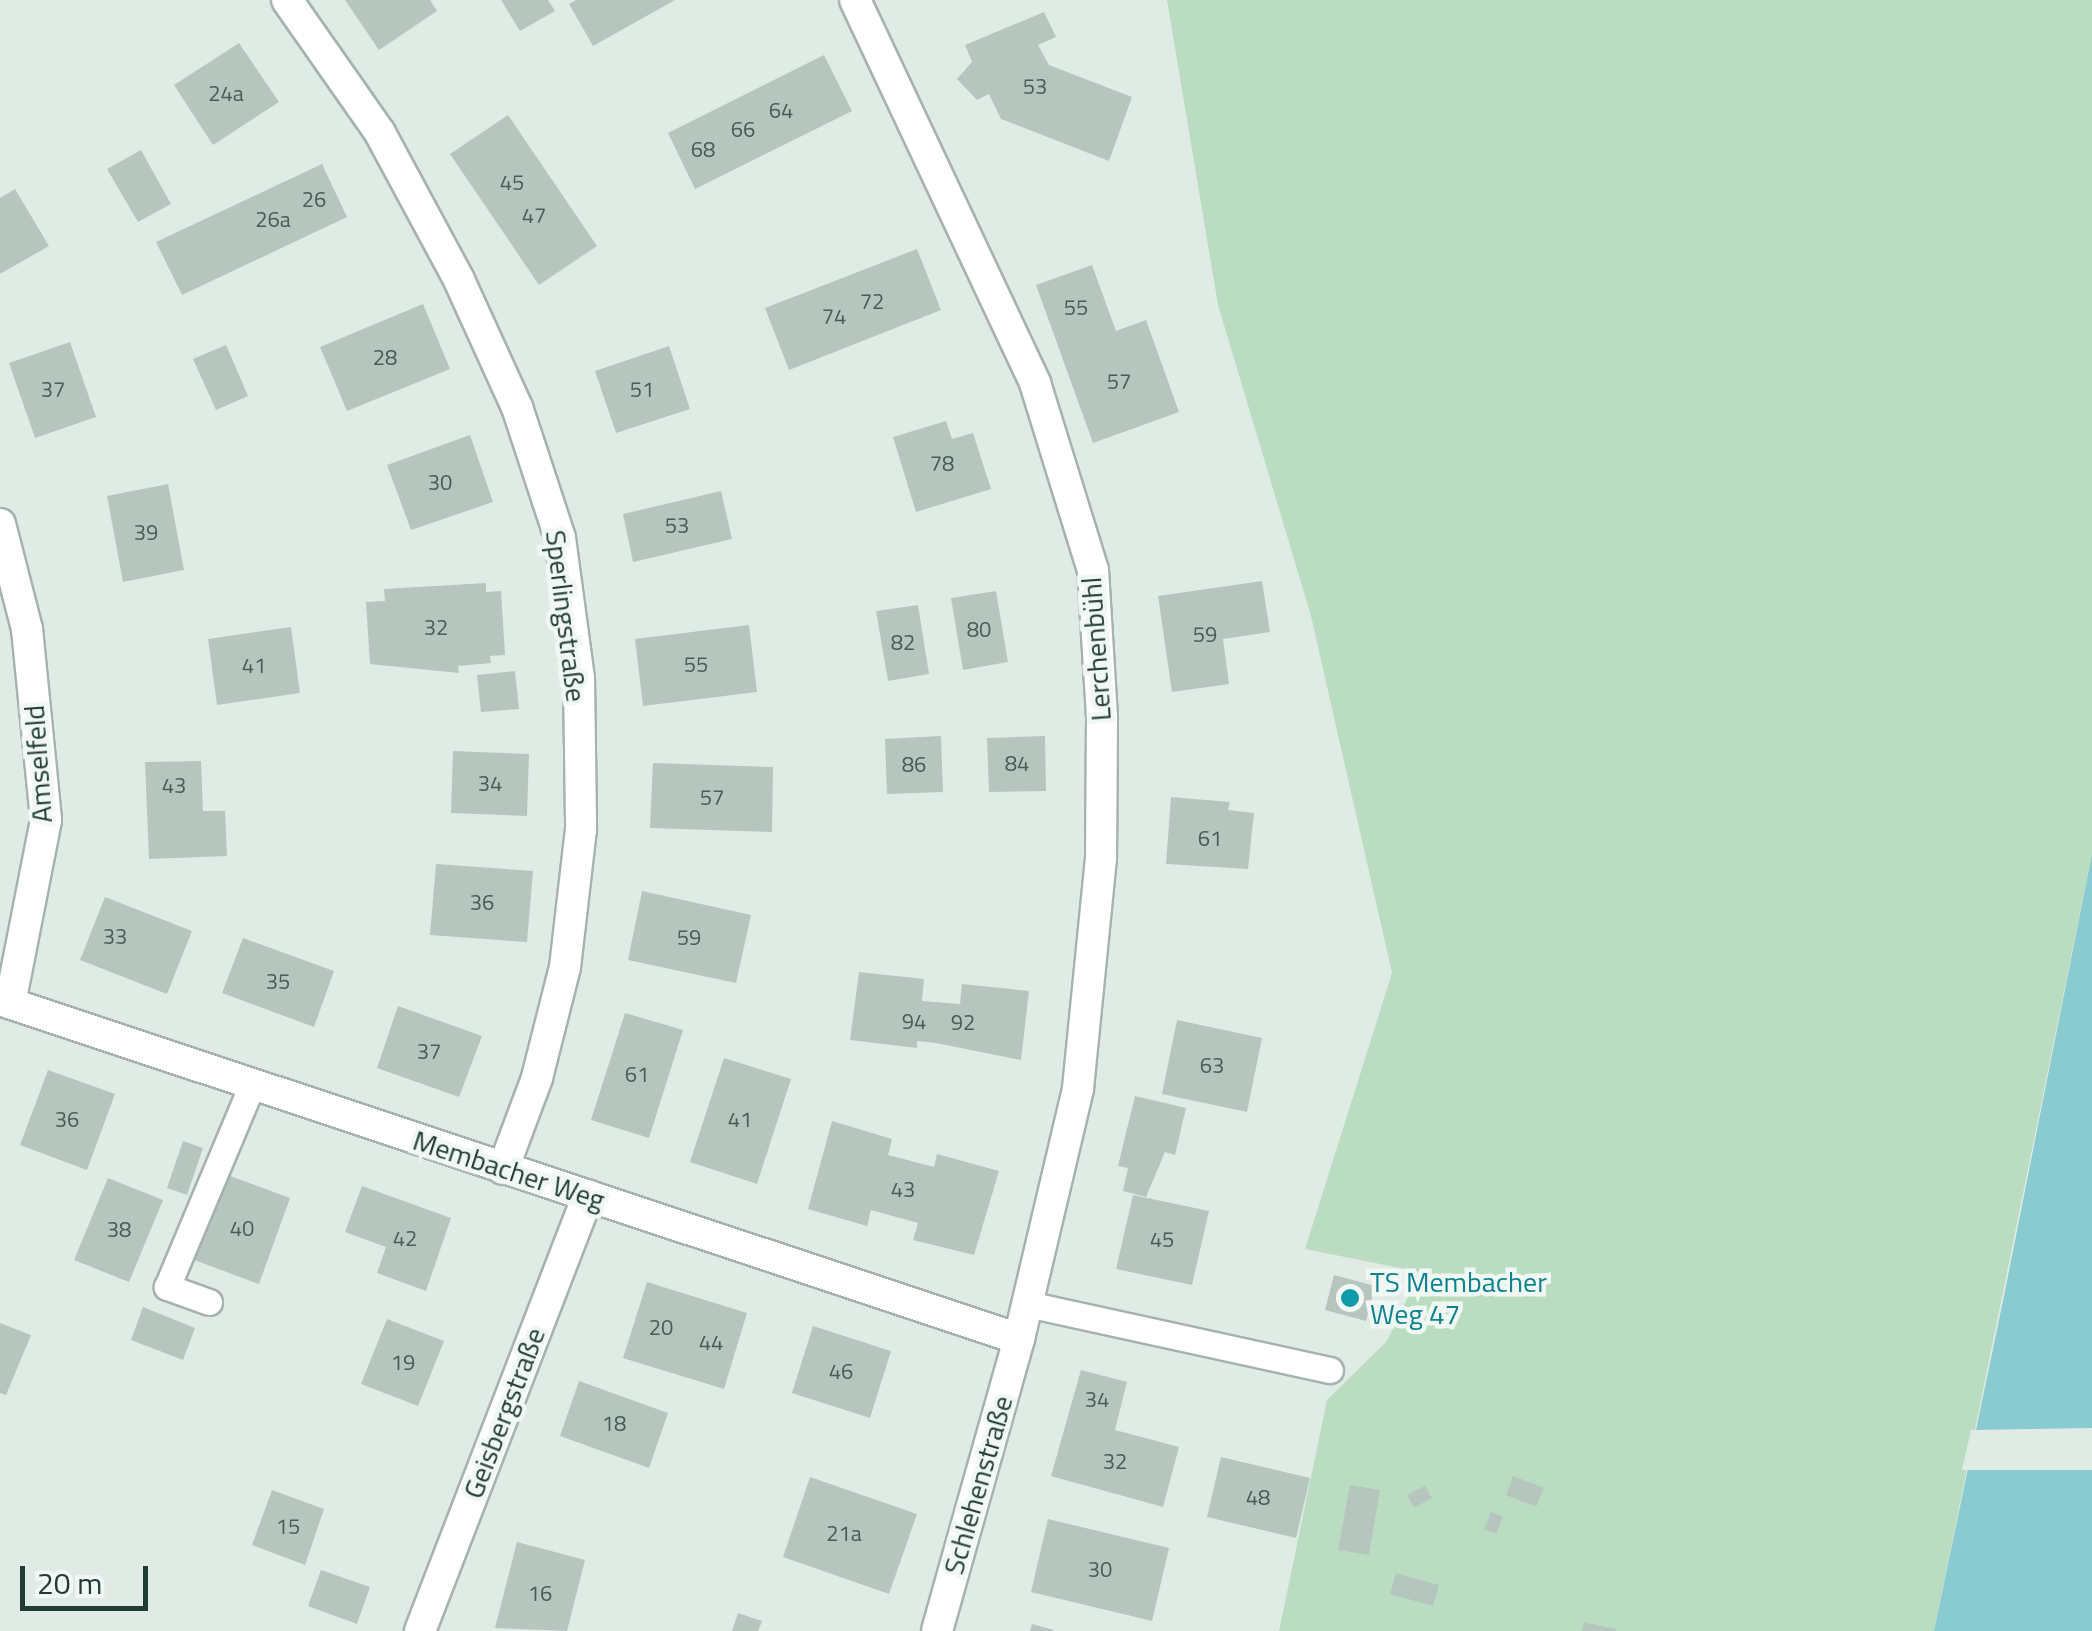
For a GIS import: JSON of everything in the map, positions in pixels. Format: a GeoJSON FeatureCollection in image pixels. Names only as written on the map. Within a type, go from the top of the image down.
{"type":"FeatureCollection","features":[{"type":"Feature","properties":{"kind":"street","name":"Sperlingstraße"},"geometry":{"type":"LineString","coordinates":[[288,0],[380,133],[459,280],[517,407],[560,538],[578,678],[581,829],[565,968],[537,1078],[503,1169]]}},
{"type":"Feature","properties":{"kind":"street","name":"Lerchenbühl"},"geometry":{"type":"LineString","coordinates":[[855,0],[1035,383],[1093,570],[1101,858],[1078,1089],[1019,1339]]}},
{"type":"Feature","properties":{"kind":"street","name":"Amselfeld"},"geometry":{"type":"LineString","coordinates":[[0,524],[27,629],[46,820],[5,1002]]}},
{"type":"Feature","properties":{"kind":"street","name":"Membacher Weg"},"geometry":{"type":"LineString","coordinates":[[5,1002],[1019,1339]]}},
{"type":"Feature","properties":{"kind":"street","name":"Geisbergstraße"},"geometry":{"type":"LineString","coordinates":[[420,1631],[588,1195]]}},
{"type":"Feature","properties":{"kind":"street","name":"Schlehenstraße"},"geometry":{"type":"LineString","coordinates":[[937,1631],[1019,1339]]}},
{"type":"Feature","properties":{"kind":"lane"},"geometry":{"type":"LineString","coordinates":[[209,1302],[167,1287],[252,1084]]}},
{"type":"Feature","properties":{"kind":"lane"},"geometry":{"type":"LineString","coordinates":[[1027,1304],[1330,1370]]}},
{"type":"Feature","properties":{"kind":"green space"},"geometry":{"type":"Polygon","coordinates":[[[1167,0],[2092,0],[2092,854],[1934,1631],[1279,1631],[1327,1400],[1387,1341],[1420,1272],[1305,1249],[1392,973],[1311,616],[1218,305],[1167,0]]]}},
{"type":"Feature","properties":{"kind":"water"},"geometry":{"type":"Polygon","coordinates":[[[2092,854],[2092,1631],[1934,1631],[2004,1296],[2092,854]]]}},
{"type":"Feature","properties":{"kind":"pier"},"geometry":{"type":"Polygon","coordinates":[[[2092,1428],[2092,1470],[1962,1470],[1971,1430],[2092,1428]]]}},
{"type":"Feature","properties":{"kind":"building"},"geometry":{"type":"Polygon","coordinates":[[[345,0],[430,0],[437,11],[379,50],[345,0]]]}},
{"type":"Feature","properties":{"kind":"building"},"geometry":{"type":"Polygon","coordinates":[[[501,0],[548,0],[555,11],[520,31],[501,0]]]}},
{"type":"Feature","properties":{"kind":"building"},"geometry":{"type":"Polygon","coordinates":[[[576,0],[675,0],[593,46],[569,4],[576,0]]]}},
{"type":"Feature","properties":{"kind":"building"},"geometry":{"type":"Polygon","coordinates":[[[1044,12],[1056,37],[1038,45],[1049,65],[1132,97],[1109,161],[1001,119],[989,94],[977,100],[957,79],[972,62],[965,45],[1044,12]]]}},
{"type":"Feature","properties":{"kind":"building"},"geometry":{"type":"Polygon","coordinates":[[[239,43],[279,102],[213,145],[174,85],[239,43]]]}},
{"type":"Feature","properties":{"kind":"building"},"geometry":{"type":"Polygon","coordinates":[[[824,55],[852,111],[695,189],[668,133],[824,55]]]}},
{"type":"Feature","properties":{"kind":"building"},"geometry":{"type":"Polygon","coordinates":[[[508,115],[597,246],[539,285],[450,154],[508,115]]]}},
{"type":"Feature","properties":{"kind":"building"},"geometry":{"type":"Polygon","coordinates":[[[141,150],[171,204],[138,222],[107,169],[141,150]]]}},
{"type":"Feature","properties":{"kind":"building"},"geometry":{"type":"Polygon","coordinates":[[[322,164],[347,217],[182,295],[156,242],[322,164]]]}},
{"type":"Feature","properties":{"kind":"building"},"geometry":{"type":"Polygon","coordinates":[[[15,189],[49,246],[0,274],[0,198],[15,189]]]}},
{"type":"Feature","properties":{"kind":"building"},"geometry":{"type":"Polygon","coordinates":[[[917,249],[941,310],[789,370],[765,308],[917,249]]]}},
{"type":"Feature","properties":{"kind":"building"},"geometry":{"type":"Polygon","coordinates":[[[1092,265],[1116,331],[1146,320],[1179,412],[1093,443],[1036,285],[1092,265]]]}},
{"type":"Feature","properties":{"kind":"building"},"geometry":{"type":"Polygon","coordinates":[[[423,304],[450,369],[347,411],[320,347],[423,304]]]}},
{"type":"Feature","properties":{"kind":"building"},"geometry":{"type":"Polygon","coordinates":[[[70,342],[96,417],[35,438],[9,363],[70,342]]]}},
{"type":"Feature","properties":{"kind":"building"},"geometry":{"type":"Polygon","coordinates":[[[226,345],[248,396],[216,410],[193,359],[226,345]]]}},
{"type":"Feature","properties":{"kind":"building"},"geometry":{"type":"Polygon","coordinates":[[[669,346],[690,409],[616,433],[595,371],[669,346]]]}},
{"type":"Feature","properties":{"kind":"building"},"geometry":{"type":"Polygon","coordinates":[[[946,421],[952,439],[973,433],[991,489],[916,512],[893,437],[946,421]]]}},
{"type":"Feature","properties":{"kind":"building"},"geometry":{"type":"Polygon","coordinates":[[[470,435],[493,502],[411,530],[387,465],[470,435]]]}},
{"type":"Feature","properties":{"kind":"building"},"geometry":{"type":"Polygon","coordinates":[[[168,484],[184,570],[123,582],[107,496],[168,484]]]}},
{"type":"Feature","properties":{"kind":"building"},"geometry":{"type":"Polygon","coordinates":[[[721,491],[732,539],[633,562],[623,514],[721,491]]]}},
{"type":"Feature","properties":{"kind":"building"},"geometry":{"type":"Polygon","coordinates":[[[1262,581],[1270,632],[1223,639],[1229,684],[1172,692],[1158,596],[1262,581]]]}},
{"type":"Feature","properties":{"kind":"building"},"geometry":{"type":"Polygon","coordinates":[[[486,583],[486,592],[501,591],[505,655],[490,656],[491,663],[458,666],[459,673],[370,664],[366,602],[385,601],[384,589],[486,583]]]}},
{"type":"Feature","properties":{"kind":"building"},"geometry":{"type":"Polygon","coordinates":[[[996,591],[1008,662],[963,670],[951,598],[996,591]]]}},
{"type":"Feature","properties":{"kind":"building"},"geometry":{"type":"Polygon","coordinates":[[[918,605],[929,674],[888,681],[876,611],[918,605]]]}},
{"type":"Feature","properties":{"kind":"building"},"geometry":{"type":"Polygon","coordinates":[[[749,625],[757,692],[643,706],[635,639],[749,625]]]}},
{"type":"Feature","properties":{"kind":"building"},"geometry":{"type":"Polygon","coordinates":[[[291,627],[300,693],[217,705],[208,639],[291,627]]]}},
{"type":"Feature","properties":{"kind":"building"},"geometry":{"type":"Polygon","coordinates":[[[515,671],[519,709],[481,712],[477,675],[515,671]]]}},
{"type":"Feature","properties":{"kind":"building"},"geometry":{"type":"Polygon","coordinates":[[[941,736],[943,792],[887,794],[885,739],[941,736]]]}},
{"type":"Feature","properties":{"kind":"building"},"geometry":{"type":"Polygon","coordinates":[[[1045,736],[1046,791],[989,792],[987,738],[1045,736]]]}},
{"type":"Feature","properties":{"kind":"building"},"geometry":{"type":"Polygon","coordinates":[[[453,751],[529,754],[527,816],[451,813],[453,751]]]}},
{"type":"Feature","properties":{"kind":"building"},"geometry":{"type":"Polygon","coordinates":[[[201,761],[203,811],[225,811],[227,856],[149,859],[145,762],[201,761]]]}},
{"type":"Feature","properties":{"kind":"building"},"geometry":{"type":"Polygon","coordinates":[[[653,763],[773,767],[772,832],[650,828],[653,763]]]}},
{"type":"Feature","properties":{"kind":"building"},"geometry":{"type":"Polygon","coordinates":[[[1171,797],[1230,802],[1228,810],[1254,813],[1248,869],[1166,864],[1171,797]]]}},
{"type":"Feature","properties":{"kind":"building"},"geometry":{"type":"Polygon","coordinates":[[[436,864],[533,871],[527,942],[430,935],[436,864]]]}},
{"type":"Feature","properties":{"kind":"building"},"geometry":{"type":"Polygon","coordinates":[[[642,891],[751,915],[736,983],[628,960],[642,891]]]}},
{"type":"Feature","properties":{"kind":"building"},"geometry":{"type":"Polygon","coordinates":[[[105,897],[192,931],[167,994],[80,960],[105,897]]]}},
{"type":"Feature","properties":{"kind":"building"},"geometry":{"type":"Polygon","coordinates":[[[243,938],[334,971],[314,1027],[222,993],[243,938]]]}},
{"type":"Feature","properties":{"kind":"building"},"geometry":{"type":"Polygon","coordinates":[[[859,972],[924,979],[922,1001],[960,1004],[962,984],[1029,991],[1021,1060],[936,1043],[917,1041],[917,1048],[850,1040],[859,972]]]}},
{"type":"Feature","properties":{"kind":"building"},"geometry":{"type":"Polygon","coordinates":[[[398,1006],[482,1036],[459,1097],[377,1068],[398,1006]]]}},
{"type":"Feature","properties":{"kind":"building"},"geometry":{"type":"Polygon","coordinates":[[[625,1013],[683,1030],[649,1138],[591,1120],[625,1013]]]}},
{"type":"Feature","properties":{"kind":"building"},"geometry":{"type":"Polygon","coordinates":[[[1177,1020],[1262,1038],[1247,1112],[1162,1094],[1177,1020]]]}},
{"type":"Feature","properties":{"kind":"building"},"geometry":{"type":"Polygon","coordinates":[[[724,1058],[791,1079],[757,1184],[690,1162],[724,1058]]]}},
{"type":"Feature","properties":{"kind":"building"},"geometry":{"type":"Polygon","coordinates":[[[48,1070],[115,1094],[87,1170],[20,1145],[48,1070]]]}},
{"type":"Feature","properties":{"kind":"building"},"geometry":{"type":"Polygon","coordinates":[[[1135,1096],[1186,1108],[1175,1155],[1165,1152],[1146,1197],[1123,1191],[1128,1168],[1118,1166],[1135,1096]]]}},
{"type":"Feature","properties":{"kind":"building"},"geometry":{"type":"Polygon","coordinates":[[[832,1121],[892,1139],[888,1155],[934,1167],[937,1154],[999,1171],[974,1255],[913,1240],[918,1223],[871,1210],[867,1226],[808,1209],[832,1121]]]}},
{"type":"Feature","properties":{"kind":"building"},"geometry":{"type":"Polygon","coordinates":[[[183,1141],[203,1148],[187,1195],[167,1188],[183,1141]]]}},
{"type":"Feature","properties":{"kind":"building"},"geometry":{"type":"Polygon","coordinates":[[[225,1174],[290,1198],[259,1284],[194,1260],[225,1174]]]}},
{"type":"Feature","properties":{"kind":"building"},"geometry":{"type":"Polygon","coordinates":[[[108,1178],[163,1200],[129,1282],[74,1260],[108,1178]]]}},
{"type":"Feature","properties":{"kind":"building"},"geometry":{"type":"Polygon","coordinates":[[[362,1186],[451,1218],[426,1291],[377,1273],[386,1247],[345,1232],[362,1186]]]}},
{"type":"Feature","properties":{"kind":"building"},"geometry":{"type":"Polygon","coordinates":[[[1133,1195],[1209,1211],[1192,1285],[1116,1269],[1133,1195]]]}},
{"type":"Feature","properties":{"kind":"building","name":"TS Membacher Weg 47"},"geometry":{"type":"Polygon","coordinates":[[[1334,1275],[1375,1286],[1366,1321],[1325,1310],[1334,1275]]]}},
{"type":"Feature","properties":{"kind":"building"},"geometry":{"type":"Polygon","coordinates":[[[647,1282],[747,1313],[724,1389],[623,1358],[647,1282]]]}},
{"type":"Feature","properties":{"kind":"building"},"geometry":{"type":"Polygon","coordinates":[[[143,1307],[195,1328],[183,1360],[131,1340],[143,1307]]]}},
{"type":"Feature","properties":{"kind":"building"},"geometry":{"type":"Polygon","coordinates":[[[387,1319],[444,1341],[418,1406],[361,1384],[387,1319]]]}},
{"type":"Feature","properties":{"kind":"building"},"geometry":{"type":"Polygon","coordinates":[[[0,1323],[31,1335],[6,1395],[0,1393],[0,1323]]]}},
{"type":"Feature","properties":{"kind":"building"},"geometry":{"type":"Polygon","coordinates":[[[813,1326],[891,1351],[870,1418],[792,1393],[813,1326]]]}},
{"type":"Feature","properties":{"kind":"building"},"geometry":{"type":"Polygon","coordinates":[[[1081,1370],[1127,1382],[1115,1430],[1179,1447],[1163,1507],[1051,1476],[1081,1370]]]}},
{"type":"Feature","properties":{"kind":"building"},"geometry":{"type":"Polygon","coordinates":[[[579,1381],[668,1413],[649,1468],[560,1436],[579,1381]]]}},
{"type":"Feature","properties":{"kind":"building"},"geometry":{"type":"Polygon","coordinates":[[[1221,1457],[1310,1478],[1296,1538],[1207,1517],[1221,1457]]]}},
{"type":"Feature","properties":{"kind":"building"},"geometry":{"type":"Polygon","coordinates":[[[1513,1476],[1544,1488],[1536,1507],[1506,1495],[1513,1476]]]}},
{"type":"Feature","properties":{"kind":"building"},"geometry":{"type":"Polygon","coordinates":[[[810,1477],[917,1514],[889,1594],[783,1557],[810,1477]]]}},
{"type":"Feature","properties":{"kind":"building"},"geometry":{"type":"Polygon","coordinates":[[[1350,1485],[1380,1490],[1369,1555],[1338,1550],[1350,1485]]]}},
{"type":"Feature","properties":{"kind":"building"},"geometry":{"type":"Polygon","coordinates":[[[1425,1486],[1432,1498],[1414,1508],[1407,1495],[1425,1486]]]}},
{"type":"Feature","properties":{"kind":"building"},"geometry":{"type":"Polygon","coordinates":[[[272,1490],[324,1509],[305,1565],[252,1545],[272,1490]]]}},
{"type":"Feature","properties":{"kind":"building"},"geometry":{"type":"Polygon","coordinates":[[[1491,1512],[1503,1517],[1496,1534],[1484,1529],[1491,1512]]]}},
{"type":"Feature","properties":{"kind":"building"},"geometry":{"type":"Polygon","coordinates":[[[1048,1519],[1169,1548],[1152,1621],[1031,1592],[1048,1519]]]}},
{"type":"Feature","properties":{"kind":"building"},"geometry":{"type":"Polygon","coordinates":[[[517,1542],[585,1560],[567,1631],[495,1628],[517,1542]]]}},
{"type":"Feature","properties":{"kind":"building"},"geometry":{"type":"Polygon","coordinates":[[[321,1570],[370,1587],[357,1624],[308,1606],[321,1570]]]}},
{"type":"Feature","properties":{"kind":"building"},"geometry":{"type":"Polygon","coordinates":[[[1396,1573],[1439,1585],[1433,1606],[1390,1594],[1396,1573]]]}},
{"type":"Feature","properties":{"kind":"building"},"geometry":{"type":"Polygon","coordinates":[[[738,1613],[762,1621],[758,1631],[732,1631],[738,1613]]]}},
{"type":"Feature","properties":{"kind":"building"},"geometry":{"type":"Polygon","coordinates":[[[1584,1622],[1616,1629],[1616,1631],[1582,1631],[1584,1622]]]}},
{"type":"Feature","properties":{"kind":"building"},"geometry":{"type":"Polygon","coordinates":[[[1032,1624],[1054,1630],[1030,1631],[1032,1624]]]}},
{"type":"Feature","properties":{"kind":"place","name":"TS Membacher Weg 47"},"geometry":{"type":"Point","coordinates":[1350,1298]}}]}
